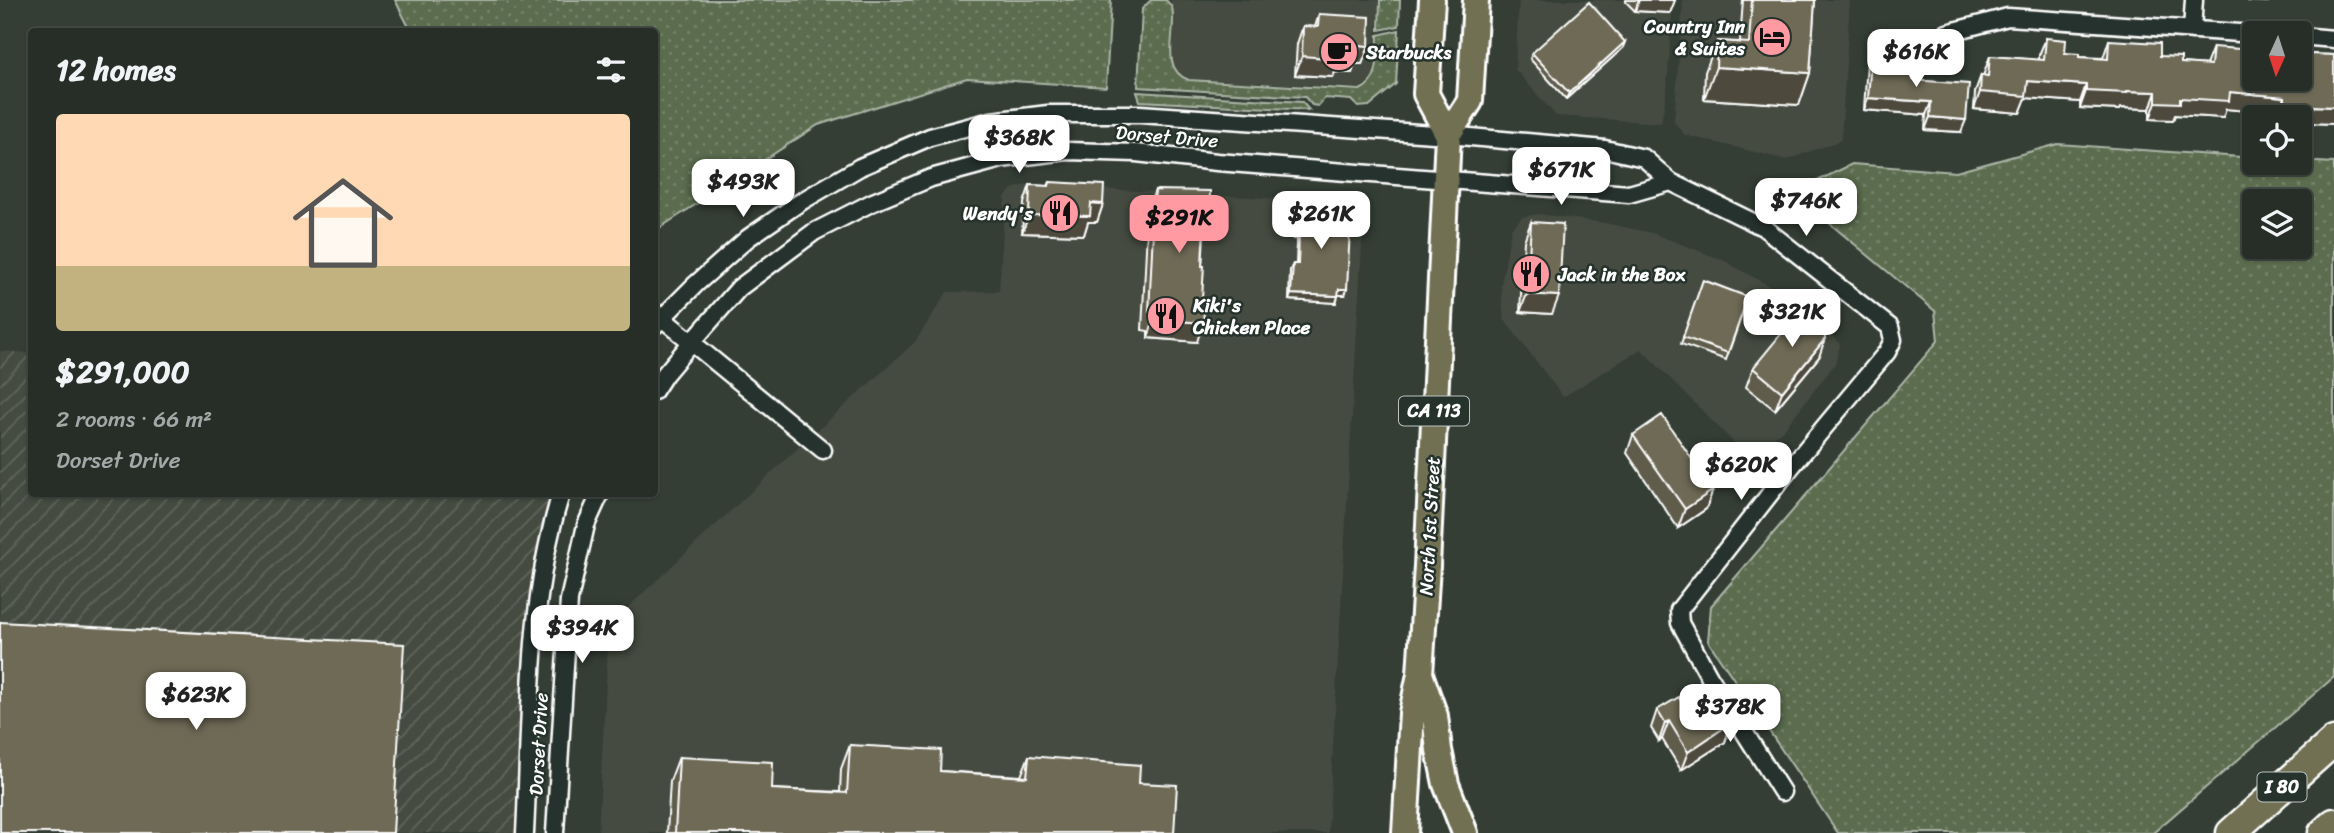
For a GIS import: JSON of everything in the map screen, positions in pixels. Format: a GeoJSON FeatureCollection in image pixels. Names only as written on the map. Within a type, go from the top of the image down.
{"type":"FeatureCollection","features":[{"type":"Feature","properties":{"kind":"highway","name":"I 80"},"geometry":{"type":"LineString","coordinates":[[2231,833],[2334,741]]}},
{"type":"Feature","properties":{"kind":"highway"},"geometry":{"type":"LineString","coordinates":[[2323,833],[2334,823]]}},
{"type":"Feature","properties":{"kind":"main road"},"geometry":{"type":"LineString","coordinates":[[1432,0],[1426,94],[1448,135],[1470,101],[1476,0]]}},
{"type":"Feature","properties":{"kind":"main road","name":"North 1st Street"},"geometry":{"type":"LineString","coordinates":[[1405,833],[1412,713],[1420,674],[1448,135]]}},
{"type":"Feature","properties":{"kind":"main road","name":"CA 113"},"geometry":{"type":"LineString","coordinates":[[1420,674],[1435,716],[1446,784],[1465,833]]}},
{"type":"Feature","properties":{"kind":"street"},"geometry":{"type":"LineString","coordinates":[[2192,30],[2194,0]]}},
{"type":"Feature","properties":{"kind":"street"},"geometry":{"type":"LineString","coordinates":[[1947,33],[2008,17],[2242,33]]}},
{"type":"Feature","properties":{"kind":"street"},"geometry":{"type":"LineString","coordinates":[[2312,37],[2334,38]]}},
{"type":"Feature","properties":{"kind":"street","name":"Dorset Drive"},"geometry":{"type":"LineString","coordinates":[[658,322],[748,238],[802,201],[860,167],[918,142],[991,121],[1048,114],[1122,114],[1448,135],[1605,149],[1644,158],[1671,183],[1763,228],[1890,327],[1893,340],[1887,352],[1791,467],[1679,610],[1680,623],[1709,676],[1782,792]]}},
{"type":"Feature","properties":{"kind":"street","name":"Dorset Drive"},"geometry":{"type":"LineString","coordinates":[[658,386],[739,288],[814,232],[871,203],[931,178],[1000,159],[1068,150],[1136,153],[1217,162],[1629,194],[1671,183]]}},
{"type":"Feature","properties":{"kind":"street"},"geometry":{"type":"LineString","coordinates":[[658,322],[691,343],[823,450]]}},
{"type":"Feature","properties":{"kind":"street","name":"Dorset Drive"},"geometry":{"type":"LineString","coordinates":[[525,833],[533,637],[541,579],[560,497]]}},
{"type":"Feature","properties":{"kind":"street","name":"Dorset Drive"},"geometry":{"type":"LineString","coordinates":[[555,833],[569,600],[586,525],[599,497]]}},
{"type":"Feature","properties":{"kind":"shaded area"},"geometry":{"type":"Polygon","coordinates":[[[1171,0],[1379,0],[1372,79],[1360,88],[1190,79],[1179,73],[1173,64],[1171,0]]]}},
{"type":"Feature","properties":{"kind":"shaded area"},"geometry":{"type":"Polygon","coordinates":[[[1519,0],[1673,0],[1667,90],[1661,123],[1556,116],[1515,69],[1519,0]]]}},
{"type":"Feature","properties":{"kind":"shaded area"},"geometry":{"type":"Polygon","coordinates":[[[1683,0],[1850,0],[1841,140],[1787,160],[1685,135],[1674,122],[1683,0]]]}},
{"type":"Feature","properties":{"kind":"shaded area"},"geometry":{"type":"Polygon","coordinates":[[[1026,185],[1340,202],[1363,226],[1328,833],[598,833],[609,625],[915,342],[947,292],[999,291],[1005,197],[1012,189],[1026,185]]]}},
{"type":"Feature","properties":{"kind":"shaded area"},"geometry":{"type":"Polygon","coordinates":[[[1538,214],[1605,223],[1652,233],[1723,260],[1798,302],[1840,345],[1835,364],[1784,429],[1748,457],[1641,349],[1563,397],[1504,319],[1501,286],[1511,229],[1522,217],[1538,214]]]}},
{"type":"Feature","properties":{"kind":"shaded area"},"geometry":{"type":"Polygon","coordinates":[[[0,351],[28,353],[28,497],[549,497],[528,641],[516,833],[0,833],[0,351]]]}},
{"type":"Feature","properties":{"kind":"green space"},"geometry":{"type":"Polygon","coordinates":[[[395,0],[1111,0],[1106,87],[967,78],[818,125],[658,229],[658,28],[409,28],[395,0]]]}},
{"type":"Feature","properties":{"kind":"green space"},"geometry":{"type":"Polygon","coordinates":[[[1151,0],[1166,0],[1172,7],[1171,48],[1174,67],[1180,75],[1189,80],[1360,90],[1367,86],[1375,74],[1378,35],[1399,30],[1396,84],[1369,106],[1358,107],[1351,100],[1325,98],[1318,106],[1312,105],[1305,97],[1138,87],[1142,9],[1151,0]]]}},
{"type":"Feature","properties":{"kind":"green space"},"geometry":{"type":"Polygon","coordinates":[[[1380,0],[1400,0],[1399,26],[1379,30],[1380,0]]]}},
{"type":"Feature","properties":{"kind":"green space"},"geometry":{"type":"Polygon","coordinates":[[[1137,92],[1302,102],[1309,110],[1140,101],[1137,92]]]}},
{"type":"Feature","properties":{"kind":"green space"},"geometry":{"type":"Polygon","coordinates":[[[2058,144],[2242,157],[2242,175],[2312,175],[2312,162],[2334,163],[2334,677],[2153,833],[1838,833],[1708,641],[1711,606],[1938,341],[1935,311],[1793,193],[1852,164],[1956,172],[2058,144]]]}},
{"type":"Feature","properties":{"kind":"building","name":"Country Inn & Suites"},"geometry":{"type":"Polygon","coordinates":[[[1752,0],[1815,0],[1810,73],[1716,67],[1717,41],[1749,43],[1752,0]]]}},
{"type":"Feature","properties":{"kind":"building"},"geometry":{"type":"Polygon","coordinates":[[[1589,2],[1625,42],[1569,93],[1532,53],[1589,2]]]}},
{"type":"Feature","properties":{"kind":"building"},"geometry":{"type":"Polygon","coordinates":[[[1319,14],[1370,17],[1369,46],[1360,45],[1359,55],[1340,54],[1339,59],[1302,56],[1303,26],[1318,27],[1319,14]]]}},
{"type":"Feature","properties":{"kind":"building"},"geometry":{"type":"Polygon","coordinates":[[[2046,38],[2066,40],[2065,53],[2108,59],[2109,40],[2160,43],[2160,56],[2181,57],[2181,63],[2211,65],[2213,47],[2242,49],[2242,91],[2312,91],[2312,54],[2334,55],[2334,107],[2314,106],[2312,111],[2312,105],[2285,105],[2285,97],[2230,92],[2229,101],[2180,98],[2180,103],[2156,102],[2156,92],[2086,91],[2086,85],[2028,81],[2026,96],[1980,92],[1981,75],[1988,76],[1990,56],[2044,60],[2046,38]]]}},
{"type":"Feature","properties":{"kind":"building"},"geometry":{"type":"Polygon","coordinates":[[[1872,49],[1891,50],[1891,69],[1914,70],[1913,80],[1969,84],[1966,120],[1930,117],[1931,102],[1868,98],[1872,49]]]}},
{"type":"Feature","properties":{"kind":"building"},"geometry":{"type":"Polygon","coordinates":[[[1050,182],[1104,185],[1103,204],[1091,203],[1090,216],[1029,215],[1030,185],[1049,186],[1050,182]]]}},
{"type":"Feature","properties":{"kind":"building"},"geometry":{"type":"Polygon","coordinates":[[[1155,190],[1210,191],[1209,222],[1204,221],[1203,323],[1154,319],[1155,312],[1149,312],[1155,190]]]}},
{"type":"Feature","properties":{"kind":"building"},"geometry":{"type":"Polygon","coordinates":[[[1297,201],[1328,203],[1350,228],[1347,289],[1339,289],[1338,296],[1291,294],[1293,264],[1298,264],[1297,201]]]}},
{"type":"Feature","properties":{"kind":"building"},"geometry":{"type":"Polygon","coordinates":[[[1531,222],[1563,224],[1559,296],[1527,294],[1531,222]]]}},
{"type":"Feature","properties":{"kind":"building"},"geometry":{"type":"Polygon","coordinates":[[[1703,280],[1748,297],[1728,353],[1683,337],[1703,280]]]}},
{"type":"Feature","properties":{"kind":"building"},"geometry":{"type":"Polygon","coordinates":[[[1804,306],[1824,322],[1825,339],[1782,392],[1753,368],[1804,306]]]}},
{"type":"Feature","properties":{"kind":"building"},"geometry":{"type":"Polygon","coordinates":[[[1662,415],[1713,490],[1685,509],[1633,435],[1662,415]]]}},
{"type":"Feature","properties":{"kind":"building"},"geometry":{"type":"Polygon","coordinates":[[[0,622],[404,644],[393,833],[0,833],[0,622]]]}},
{"type":"Feature","properties":{"kind":"building"},"geometry":{"type":"Polygon","coordinates":[[[1711,692],[1731,723],[1688,752],[1669,721],[1665,723],[1657,710],[1679,697],[1681,701],[1685,699],[1688,705],[1711,692]]]}},
{"type":"Feature","properties":{"kind":"building"},"geometry":{"type":"Polygon","coordinates":[[[850,745],[941,750],[940,771],[1027,777],[1029,756],[1140,765],[1139,783],[1177,785],[1174,833],[675,833],[679,757],[773,762],[772,789],[847,793],[850,745]]]}},
{"type":"Feature","properties":{"kind":"place","name":"Country Inn & Suites"},"geometry":{"type":"Point","coordinates":[1772,37]}},
{"type":"Feature","properties":{"kind":"place","name":"Starbucks"},"geometry":{"type":"Point","coordinates":[1339,52]}},
{"type":"Feature","properties":{"kind":"place","name":"Wendy's"},"geometry":{"type":"Point","coordinates":[1060,213]}},
{"type":"Feature","properties":{"kind":"place","name":"Jack in the Box"},"geometry":{"type":"Point","coordinates":[1531,274]}},
{"type":"Feature","properties":{"kind":"place","name":"Kiki's Chicken Place"},"geometry":{"type":"Point","coordinates":[1166,316]}}]}
